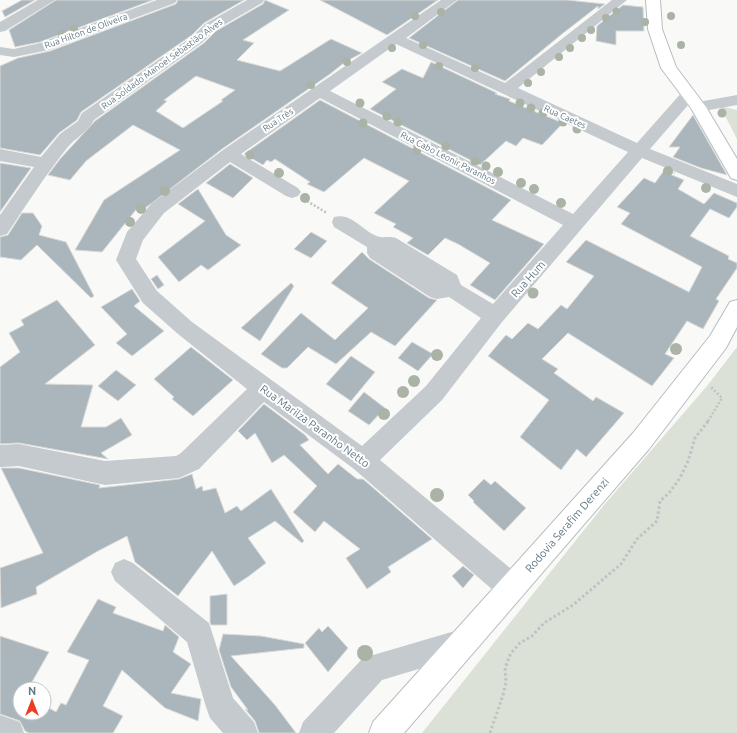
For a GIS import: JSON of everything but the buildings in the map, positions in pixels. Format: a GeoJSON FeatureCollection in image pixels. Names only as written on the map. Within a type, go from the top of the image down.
{"type":"FeatureCollection","features":[{"type":"Feature","properties":{"kind":"main road"},"geometry":{"type":"LineString","coordinates":[[653,0],[655,29],[669,68],[694,101],[737,174]]}},
{"type":"Feature","properties":{"kind":"main road","name":"Rodovia Serafim Derenzi"},"geometry":{"type":"LineString","coordinates":[[384,733],[641,441],[718,342],[737,308]]}},
{"type":"Feature","properties":{"kind":"street"},"geometry":{"type":"LineString","coordinates":[[0,28],[48,0]]}},
{"type":"Feature","properties":{"kind":"street","name":"Rua Hilton de Oliveira"},"geometry":{"type":"LineString","coordinates":[[0,51],[14,52],[44,46],[170,0]]}},
{"type":"Feature","properties":{"kind":"street","name":"Rua Soldado Manoel Sebastião Alves"},"geometry":{"type":"LineString","coordinates":[[0,229],[45,164],[66,138],[84,124],[88,117],[198,39],[210,27],[257,0]]}},
{"type":"Feature","properties":{"kind":"street","name":"Rua Três"},"geometry":{"type":"LineString","coordinates":[[126,260],[134,237],[158,208],[229,154],[450,0]]}},
{"type":"Feature","properties":{"kind":"street"},"geometry":{"type":"LineString","coordinates":[[506,90],[620,0]]}},
{"type":"Feature","properties":{"kind":"street","name":"Rua Caetes"},"geometry":{"type":"LineString","coordinates":[[395,38],[640,151],[737,192]]}},
{"type":"Feature","properties":{"kind":"street","name":"Rua Cabo Leonir Paranhos"},"geometry":{"type":"LineString","coordinates":[[320,92],[577,224]]}},
{"type":"Feature","properties":{"kind":"street"},"geometry":{"type":"LineString","coordinates":[[694,101],[737,100]]}},
{"type":"Feature","properties":{"kind":"street","name":"Rua Hum"},"geometry":{"type":"LineString","coordinates":[[364,461],[434,393],[495,316],[640,151],[694,101]]}},
{"type":"Feature","properties":{"kind":"street"},"geometry":{"type":"LineString","coordinates":[[229,154],[292,192]]}},
{"type":"Feature","properties":{"kind":"street"},"geometry":{"type":"LineString","coordinates":[[0,155],[45,164]]}},
{"type":"Feature","properties":{"kind":"street"},"geometry":{"type":"LineString","coordinates":[[341,222],[377,244],[377,253],[437,291],[452,290],[495,316]]}},
{"type":"Feature","properties":{"kind":"street","name":"Rua Marilza Paranho Netto"},"geometry":{"type":"LineString","coordinates":[[126,260],[150,297],[185,328],[263,388],[364,461],[512,588]]}},
{"type":"Feature","properties":{"kind":"street"},"geometry":{"type":"LineString","coordinates":[[10,455],[105,473],[154,472],[178,467],[190,461],[263,388]]}},
{"type":"Feature","properties":{"kind":"street"},"geometry":{"type":"LineString","coordinates":[[124,572],[199,633],[221,708],[243,733]]}},
{"type":"Feature","properties":{"kind":"street"},"geometry":{"type":"LineString","coordinates":[[314,733],[373,668],[465,642]]}},
{"type":"Feature","properties":{"kind":"street"},"geometry":{"type":"LineString","coordinates":[[0,730],[9,733]]}},
{"type":"Feature","properties":{"kind":"path"},"geometry":{"type":"LineString","coordinates":[[292,192],[341,222]]}},
{"type":"Feature","properties":{"kind":"path"},"geometry":{"type":"LineString","coordinates":[[490,733],[503,695],[506,668],[511,654],[520,643],[532,636],[544,623],[573,605],[621,564],[637,539],[650,529],[657,521],[660,501],[667,496],[689,461],[695,438],[709,418],[721,405],[722,398],[694,371]]}},
{"type":"Feature","properties":{"kind":"shaded area"},"geometry":{"type":"Polygon","coordinates":[[[720,106],[737,110],[737,139],[720,106]]]}},
{"type":"Feature","properties":{"kind":"shaded area"},"geometry":{"type":"Polygon","coordinates":[[[737,347],[737,733],[422,733],[604,505],[707,386],[737,347]]]}}]}
